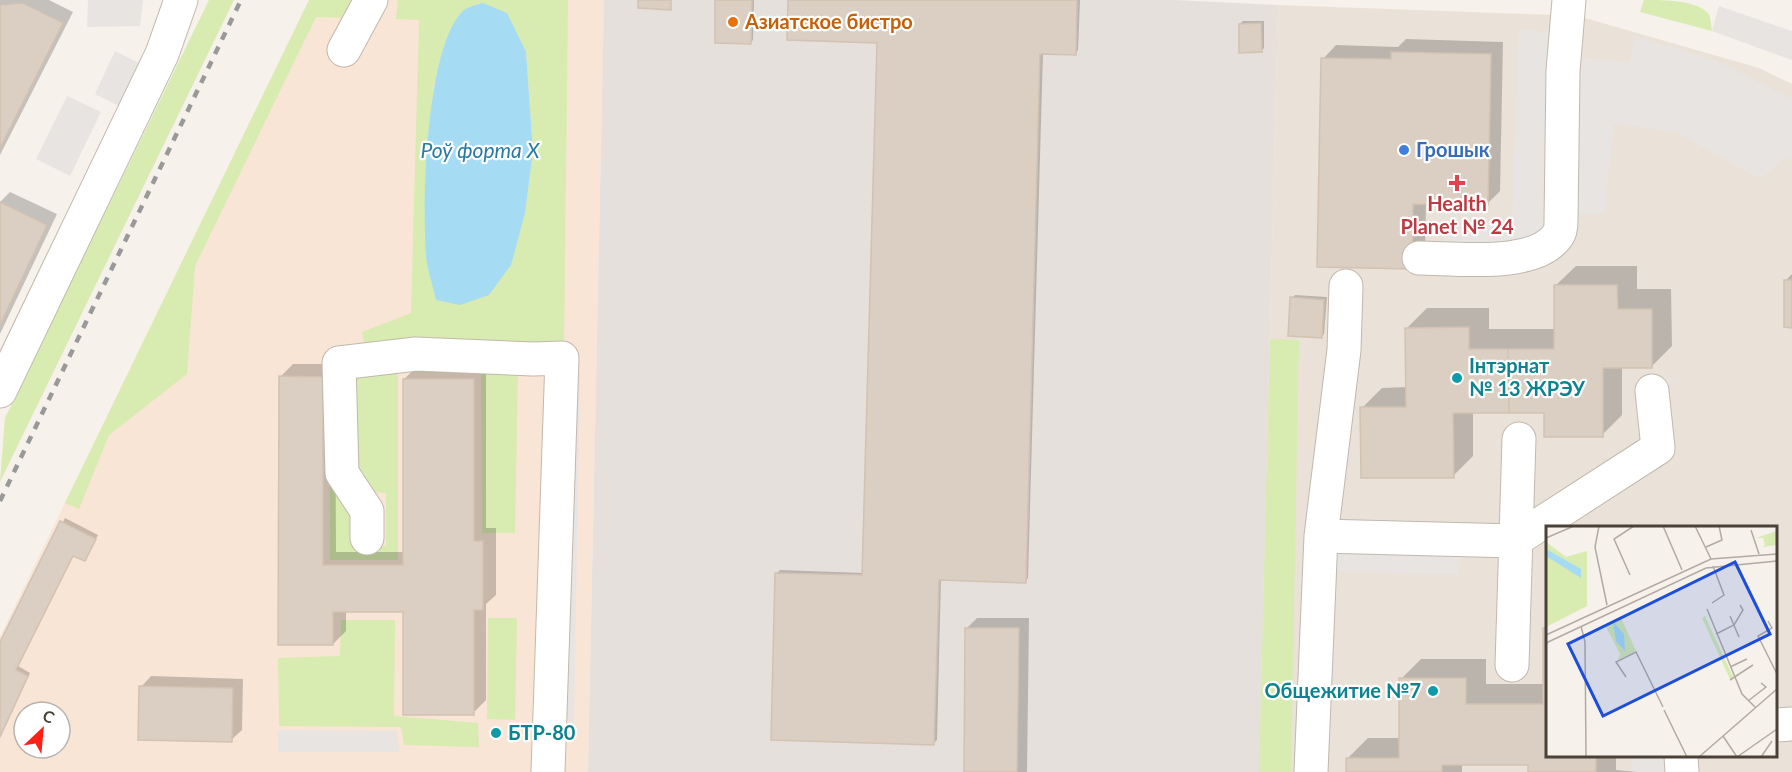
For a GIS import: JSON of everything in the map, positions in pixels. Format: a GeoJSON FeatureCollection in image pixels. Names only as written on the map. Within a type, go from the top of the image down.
{"type":"FeatureCollection","features":[{"type":"Feature","properties":{"kind":"lane"},"geometry":{"type":"LineString","coordinates":[[0,391],[162,54],[181,0]]}},
{"type":"Feature","properties":{"kind":"lane"},"geometry":{"type":"LineString","coordinates":[[344,50],[371,0]]}},
{"type":"Feature","properties":{"kind":"lane"},"geometry":{"type":"LineString","coordinates":[[1419,258],[1498,259],[1525,256],[1544,247],[1559,234],[1563,71],[1569,0]]}},
{"type":"Feature","properties":{"kind":"lane"},"geometry":{"type":"LineString","coordinates":[[1311,772],[1321,536],[1344,350],[1346,286]]}},
{"type":"Feature","properties":{"kind":"lane"},"geometry":{"type":"LineString","coordinates":[[367,538],[367,511],[342,473],[339,363],[416,354],[561,358],[548,772]]}},
{"type":"Feature","properties":{"kind":"lane"},"geometry":{"type":"LineString","coordinates":[[1321,536],[1514,541],[1658,448],[1652,391]]}},
{"type":"Feature","properties":{"kind":"lane"},"geometry":{"type":"LineString","coordinates":[[1512,665],[1514,541],[1519,439]]}},
{"type":"Feature","properties":{"kind":"lane"},"geometry":{"type":"LineString","coordinates":[[1777,725],[1792,724]]}},
{"type":"Feature","properties":{"kind":"lane"},"geometry":{"type":"LineString","coordinates":[[1681,757],[1682,772]]}},
{"type":"Feature","properties":{"kind":"shaded area"},"geometry":{"type":"Polygon","coordinates":[[[88,0],[143,0],[140,26],[87,27],[88,0]]]}},
{"type":"Feature","properties":{"kind":"shaded area"},"geometry":{"type":"Polygon","coordinates":[[[309,0],[604,0],[588,772],[0,772],[0,637],[309,0]]]}},
{"type":"Feature","properties":{"kind":"shaded area"},"geometry":{"type":"Polygon","coordinates":[[[604,0],[1175,0],[1278,5],[1259,772],[588,772],[604,0]]]}},
{"type":"Feature","properties":{"kind":"shaded area"},"geometry":{"type":"Polygon","coordinates":[[[1278,5],[1578,16],[1759,68],[1792,84],[1792,772],[1259,772],[1278,5]]]}},
{"type":"Feature","properties":{"kind":"shaded area"},"geometry":{"type":"Polygon","coordinates":[[[1719,6],[1792,31],[1792,60],[1712,31],[1719,6]]]}},
{"type":"Feature","properties":{"kind":"shaded area"},"geometry":{"type":"Polygon","coordinates":[[[1519,29],[1563,34],[1565,56],[1629,63],[1635,36],[1717,61],[1792,100],[1792,160],[1784,157],[1761,179],[1678,133],[1614,123],[1604,213],[1546,217],[1532,272],[1442,271],[1446,224],[1512,223],[1519,29]]]}},
{"type":"Feature","properties":{"kind":"shaded area"},"geometry":{"type":"Polygon","coordinates":[[[115,51],[154,71],[133,113],[95,94],[115,51]]]}},
{"type":"Feature","properties":{"kind":"shaded area"},"geometry":{"type":"Polygon","coordinates":[[[67,96],[101,112],[70,176],[36,159],[67,96]]]}},
{"type":"Feature","properties":{"kind":"shaded area"},"geometry":{"type":"Polygon","coordinates":[[[561,371],[580,371],[574,725],[550,724],[561,371]]]}},
{"type":"Feature","properties":{"kind":"shaded area"},"geometry":{"type":"Polygon","coordinates":[[[1338,536],[1460,540],[1459,575],[1337,571],[1338,536]]]}},
{"type":"Feature","properties":{"kind":"shaded area"},"geometry":{"type":"Polygon","coordinates":[[[278,730],[397,731],[399,752],[278,752],[278,730]]]}},
{"type":"Feature","properties":{"kind":"shaded area"},"geometry":{"type":"Polygon","coordinates":[[[1632,757],[1681,757],[1681,772],[1632,772],[1632,757]]]}},
{"type":"Feature","properties":{"kind":"green space"},"geometry":{"type":"Polygon","coordinates":[[[209,0],[234,0],[0,482],[5,418],[209,0]]]}},
{"type":"Feature","properties":{"kind":"green space"},"geometry":{"type":"Polygon","coordinates":[[[309,0],[355,0],[348,18],[316,17],[195,266],[187,374],[109,435],[79,509],[65,503],[309,0]]]}},
{"type":"Feature","properties":{"kind":"green space"},"geometry":{"type":"Polygon","coordinates":[[[398,0],[568,0],[564,349],[366,352],[362,332],[411,313],[419,20],[396,19],[398,0]],[[526,52],[434,83],[425,180],[426,256],[525,213],[533,151],[526,52]]]}},
{"type":"Feature","properties":{"kind":"green space"},"geometry":{"type":"Polygon","coordinates":[[[1644,0],[1695,5],[1708,13],[1712,31],[1640,12],[1644,0]]]}},
{"type":"Feature","properties":{"kind":"green space"},"geometry":{"type":"Polygon","coordinates":[[[1270,339],[1299,340],[1291,772],[1259,772],[1270,339]]]}},
{"type":"Feature","properties":{"kind":"green space"},"geometry":{"type":"Polygon","coordinates":[[[355,368],[518,368],[515,533],[482,533],[481,373],[398,372],[398,560],[330,560],[330,481],[355,514],[354,547],[386,546],[386,493],[371,492],[354,468],[355,368]]]}},
{"type":"Feature","properties":{"kind":"green space"},"geometry":{"type":"Polygon","coordinates":[[[488,618],[517,618],[515,720],[487,719],[488,618]]]}},
{"type":"Feature","properties":{"kind":"green space"},"geometry":{"type":"Polygon","coordinates":[[[341,620],[395,620],[394,716],[478,723],[479,747],[404,745],[401,727],[279,726],[278,658],[340,656],[341,620]]]}},
{"type":"Feature","properties":{"kind":"water","name":"Роў форта X"},"geometry":{"type":"Polygon","coordinates":[[[483,3],[507,13],[526,52],[533,151],[525,213],[511,265],[489,295],[460,305],[436,300],[429,272],[425,231],[426,165],[434,91],[450,31],[464,10],[483,3]]]}},
{"type":"Feature","properties":{"kind":"building"},"geometry":{"type":"Polygon","coordinates":[[[638,0],[671,0],[671,10],[638,8],[638,0]]]}},
{"type":"Feature","properties":{"kind":"building","name":"Азиатское бистро"},"geometry":{"type":"Polygon","coordinates":[[[715,0],[752,0],[751,44],[715,43],[715,0]]]}},
{"type":"Feature","properties":{"kind":"building"},"geometry":{"type":"Polygon","coordinates":[[[788,0],[1077,0],[1076,55],[1040,54],[1026,583],[939,580],[934,745],[771,740],[775,573],[862,575],[877,43],[787,40],[788,0]]]}},
{"type":"Feature","properties":{"kind":"building"},"geometry":{"type":"Polygon","coordinates":[[[23,3],[63,23],[0,148],[0,5],[23,3]]]}},
{"type":"Feature","properties":{"kind":"building"},"geometry":{"type":"Polygon","coordinates":[[[1261,23],[1262,52],[1239,53],[1239,24],[1261,23]]]}},
{"type":"Feature","properties":{"kind":"building","name":"Грошык"},"geometry":{"type":"Polygon","coordinates":[[[1391,52],[1491,54],[1488,205],[1413,204],[1412,269],[1317,267],[1321,58],[1391,59],[1391,52]]]}},
{"type":"Feature","properties":{"kind":"building"},"geometry":{"type":"Polygon","coordinates":[[[0,202],[47,225],[0,325],[0,202]]]}},
{"type":"Feature","properties":{"kind":"building"},"geometry":{"type":"Polygon","coordinates":[[[1784,280],[1792,280],[1792,328],[1784,327],[1784,280]]]}},
{"type":"Feature","properties":{"kind":"building"},"geometry":{"type":"Polygon","coordinates":[[[1554,285],[1617,285],[1618,309],[1652,309],[1652,368],[1603,368],[1603,437],[1544,437],[1544,413],[1509,413],[1508,349],[1554,349],[1554,285]]]}},
{"type":"Feature","properties":{"kind":"building"},"geometry":{"type":"Polygon","coordinates":[[[1290,297],[1324,300],[1322,338],[1288,336],[1290,297]]]}},
{"type":"Feature","properties":{"kind":"building","name":"Інтэрнат № 13 ЖРЭУ"},"geometry":{"type":"Polygon","coordinates":[[[1469,327],[1469,349],[1508,349],[1509,413],[1453,413],[1454,478],[1361,478],[1360,407],[1406,407],[1405,328],[1469,327]]]}},
{"type":"Feature","properties":{"kind":"building"},"geometry":{"type":"Polygon","coordinates":[[[279,376],[323,377],[323,565],[403,565],[403,379],[474,379],[474,541],[483,541],[483,610],[474,610],[474,715],[403,715],[403,612],[333,612],[333,645],[278,645],[279,376]]]}},
{"type":"Feature","properties":{"kind":"building"},"geometry":{"type":"Polygon","coordinates":[[[60,521],[96,539],[85,561],[73,556],[16,670],[28,676],[17,700],[12,700],[12,711],[0,737],[0,642],[60,521]]]}},
{"type":"Feature","properties":{"kind":"building"},"geometry":{"type":"Polygon","coordinates":[[[965,628],[1019,628],[1017,772],[964,772],[965,628]]]}},
{"type":"Feature","properties":{"kind":"building","name":"Общежитие №7"},"geometry":{"type":"Polygon","coordinates":[[[1543,628],[1546,628],[1546,757],[1596,757],[1596,772],[1528,772],[1528,765],[1442,765],[1442,772],[1346,772],[1346,758],[1399,758],[1399,678],[1466,678],[1466,704],[1543,704],[1543,628]]]}},
{"type":"Feature","properties":{"kind":"building"},"geometry":{"type":"Polygon","coordinates":[[[139,686],[233,688],[232,742],[138,740],[139,686]]]}},
{"type":"Feature","properties":{"kind":"railway"},"geometry":{"type":"LineString","coordinates":[[0,501],[241,0]]}},
{"type":"Feature","properties":{"kind":"place","name":"Азиатское бистро"},"geometry":{"type":"Point","coordinates":[733,22]}},
{"type":"Feature","properties":{"kind":"place","name":"Грошык"},"geometry":{"type":"Point","coordinates":[1404,150]}},
{"type":"Feature","properties":{"kind":"place","name":"Health Planet № 24"},"geometry":{"type":"Point","coordinates":[1457,183]}},
{"type":"Feature","properties":{"kind":"place","name":"Інтэрнат № 13 ЖРЭУ"},"geometry":{"type":"Point","coordinates":[1457,378]}},
{"type":"Feature","properties":{"kind":"place","name":"Общежитие №7"},"geometry":{"type":"Point","coordinates":[1433,691]}},
{"type":"Feature","properties":{"kind":"place","name":"БТР-80"},"geometry":{"type":"Point","coordinates":[496,733]}}]}
